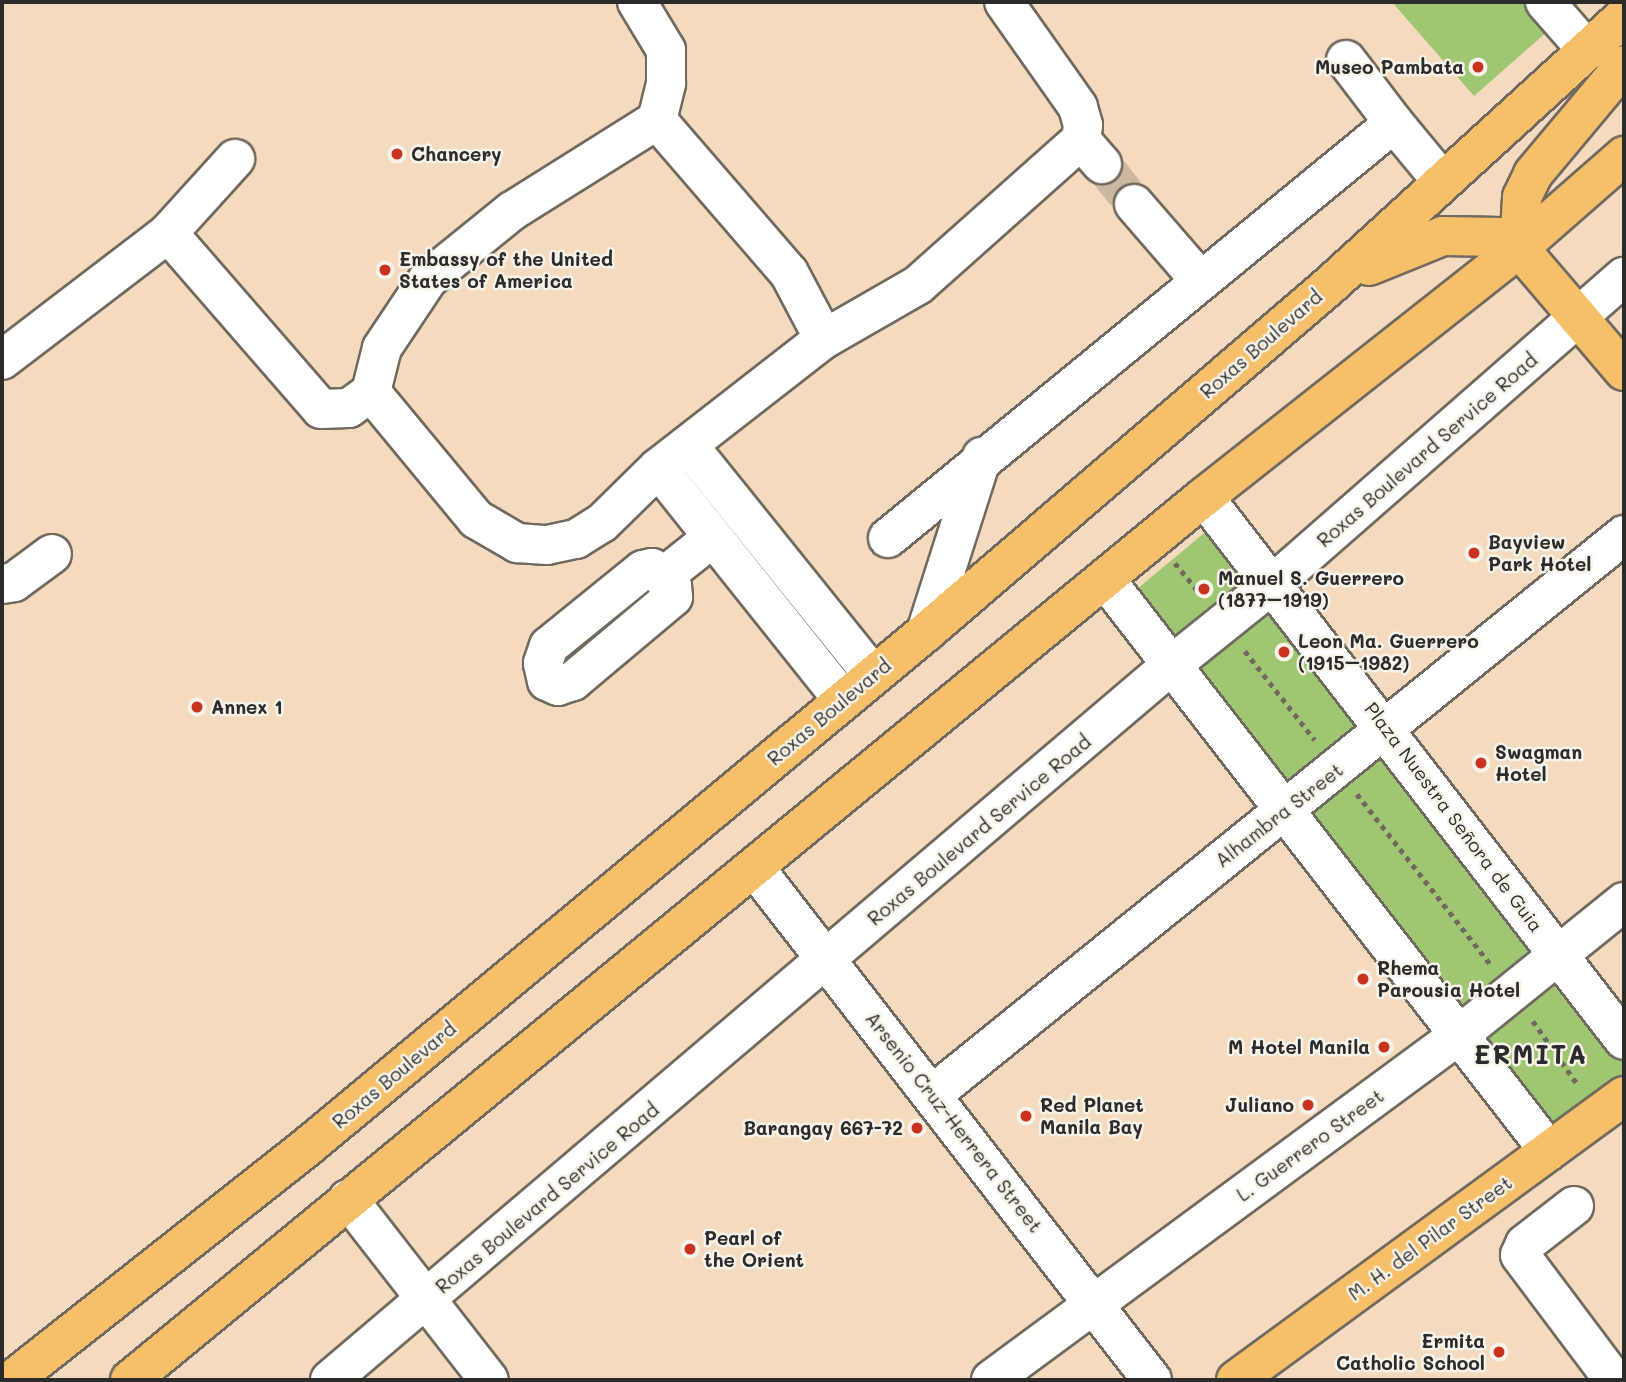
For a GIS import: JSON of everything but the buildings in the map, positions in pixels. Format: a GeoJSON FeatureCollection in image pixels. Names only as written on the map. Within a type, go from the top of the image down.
{"type":"FeatureCollection","features":[{"type":"Feature","properties":{"kind":"main road","name":"Roxas Boulevard"},"geometry":{"type":"LineString","coordinates":[[12,1380],[307,1147],[926,632],[1329,286],[1624,17]]}},
{"type":"Feature","properties":{"kind":"main road"},"geometry":{"type":"LineString","coordinates":[[1519,248],[1522,197],[1533,174],[1624,65]]}},
{"type":"Feature","properties":{"kind":"main road"},"geometry":{"type":"LineString","coordinates":[[130,1380],[1204,497],[1519,248],[1624,156]]}},
{"type":"Feature","properties":{"kind":"main road"},"geometry":{"type":"LineString","coordinates":[[1329,286],[1412,245],[1443,236],[1500,237],[1519,248],[1624,371]]}},
{"type":"Feature","properties":{"kind":"main road","name":"M. H. del Pilar Street"},"geometry":{"type":"LineString","coordinates":[[1236,1380],[1612,1105]]}},
{"type":"Feature","properties":{"kind":"street"},"geometry":{"type":"LineString","coordinates":[[168,233],[321,409],[349,408],[371,392],[382,348],[428,279],[512,211],[657,120],[666,83],[666,50],[657,28],[637,2]]}},
{"type":"Feature","properties":{"kind":"street"},"geometry":{"type":"LineString","coordinates":[[371,392],[476,519],[517,543],[576,539],[602,523],[659,468],[824,339],[918,285],[1091,152],[1078,107],[1004,2]]}},
{"type":"Feature","properties":{"kind":"street"},"geometry":{"type":"LineString","coordinates":[[1545,2],[1587,50]]}},
{"type":"Feature","properties":{"kind":"street"},"geometry":{"type":"LineString","coordinates":[[1346,60],[1442,181]]}},
{"type":"Feature","properties":{"kind":"street"},"geometry":{"type":"LineString","coordinates":[[657,120],[789,273],[824,339]]}},
{"type":"Feature","properties":{"kind":"street"},"geometry":{"type":"LineString","coordinates":[[888,538],[1199,279],[1394,123]]}},
{"type":"Feature","properties":{"kind":"street"},"geometry":{"type":"LineString","coordinates":[[2,360],[168,233],[235,159]]}},
{"type":"Feature","properties":{"kind":"street"},"geometry":{"type":"LineString","coordinates":[[1134,204],[1199,279]]}},
{"type":"Feature","properties":{"kind":"street","name":"Roxas Boulevard Service Road"},"geometry":{"type":"LineString","coordinates":[[330,1380],[428,1300],[1169,667],[1274,583],[1624,276]]}},
{"type":"Feature","properties":{"kind":"street"},"geometry":{"type":"LineString","coordinates":[[688,445],[873,675]]}},
{"type":"Feature","properties":{"kind":"street"},"geometry":{"type":"LineString","coordinates":[[926,632],[982,457]]}},
{"type":"Feature","properties":{"kind":"street"},"geometry":{"type":"LineString","coordinates":[[659,468],[843,700]]}},
{"type":"Feature","properties":{"kind":"street","name":"Plaza Nuestra Señora de Guia"},"geometry":{"type":"LineString","coordinates":[[1204,497],[1274,583],[1624,1040]]}},
{"type":"Feature","properties":{"kind":"street","name":"Alhambra Street"},"geometry":{"type":"LineString","coordinates":[[933,1094],[1283,811],[1387,731],[1624,535]]}},
{"type":"Feature","properties":{"kind":"street"},"geometry":{"type":"LineString","coordinates":[[663,577],[712,538]]}},
{"type":"Feature","properties":{"kind":"street"},"geometry":{"type":"LineString","coordinates":[[2,584],[14,582],[52,554]]}},
{"type":"Feature","properties":{"kind":"street"},"geometry":{"type":"LineString","coordinates":[[1105,579],[1169,667],[1549,1151]]}},
{"type":"Feature","properties":{"kind":"street","name":"Arsenio Cruz-Herrera Street"},"geometry":{"type":"LineString","coordinates":[[754,867],[933,1094],[1152,1380]]}},
{"type":"Feature","properties":{"kind":"street","name":"L. Guerrero Street"},"geometry":{"type":"LineString","coordinates":[[991,1380],[1459,1035],[1624,902]]}},
{"type":"Feature","properties":{"kind":"street"},"geometry":{"type":"LineString","coordinates":[[348,1199],[489,1380]]}},
{"type":"Feature","properties":{"kind":"street"},"geometry":{"type":"LineString","coordinates":[[1574,1206],[1525,1244],[1520,1255],[1614,1380]]}},
{"type":"Feature","properties":{"kind":"path"},"geometry":{"type":"LineString","coordinates":[[1155,537],[1512,992],[1612,1105]]}},
{"type":"Feature","properties":{"kind":"green space","name":"Museo Pambata"},"geometry":{"type":"Polygon","coordinates":[[[1392,2],[1581,2],[1474,96],[1392,2]]]}},
{"type":"Feature","properties":{"kind":"green space"},"geometry":{"type":"Polygon","coordinates":[[[1209,529],[1624,1061],[1624,1109],[1565,1153],[1137,589],[1209,529]]]}},
{"type":"Feature","properties":{"kind":"tunnel"},"geometry":{"type":"LineString","coordinates":[[1102,164],[1134,204]]}},
{"type":"Feature","properties":{"kind":"place","name":"Museo Pambata"},"geometry":{"type":"Point","coordinates":[1478,67]}},
{"type":"Feature","properties":{"kind":"place","name":"Chancery"},"geometry":{"type":"Point","coordinates":[397,154]}},
{"type":"Feature","properties":{"kind":"place","name":"Embassy of the United States of America"},"geometry":{"type":"Point","coordinates":[385,270]}},
{"type":"Feature","properties":{"kind":"place","name":"Bayview Park Hotel"},"geometry":{"type":"Point","coordinates":[1474,553]}},
{"type":"Feature","properties":{"kind":"place","name":"Manuel S. Guerrero (1877–1919)"},"geometry":{"type":"Point","coordinates":[1204,589]}},
{"type":"Feature","properties":{"kind":"place","name":"Leon Ma. Guerrero (1915–1982)"},"geometry":{"type":"Point","coordinates":[1284,652]}},
{"type":"Feature","properties":{"kind":"place","name":"Annex 1"},"geometry":{"type":"Point","coordinates":[197,707]}},
{"type":"Feature","properties":{"kind":"place","name":"Swagman Hotel"},"geometry":{"type":"Point","coordinates":[1481,763]}},
{"type":"Feature","properties":{"kind":"place","name":"Rhema Parousia Hotel"},"geometry":{"type":"Point","coordinates":[1363,979]}},
{"type":"Feature","properties":{"kind":"place","name":"M Hotel Manila"},"geometry":{"type":"Point","coordinates":[1384,1047]}},
{"type":"Feature","properties":{"kind":"place","name":"Juliano"},"geometry":{"type":"Point","coordinates":[1308,1105]}},
{"type":"Feature","properties":{"kind":"place","name":"Red Planet Manila Bay"},"geometry":{"type":"Point","coordinates":[1026,1116]}},
{"type":"Feature","properties":{"kind":"place","name":"Barangay 667-72"},"geometry":{"type":"Point","coordinates":[917,1128]}},
{"type":"Feature","properties":{"kind":"place","name":"Pearl of the Orient"},"geometry":{"type":"Point","coordinates":[690,1249]}},
{"type":"Feature","properties":{"kind":"place","name":"Ermita Catholic School"},"geometry":{"type":"Point","coordinates":[1499,1352]}},
{"type":"Feature","properties":{"kind":"district","name":"ERMITA"},"geometry":{"type":"Point","coordinates":[1531,1055]}}]}
